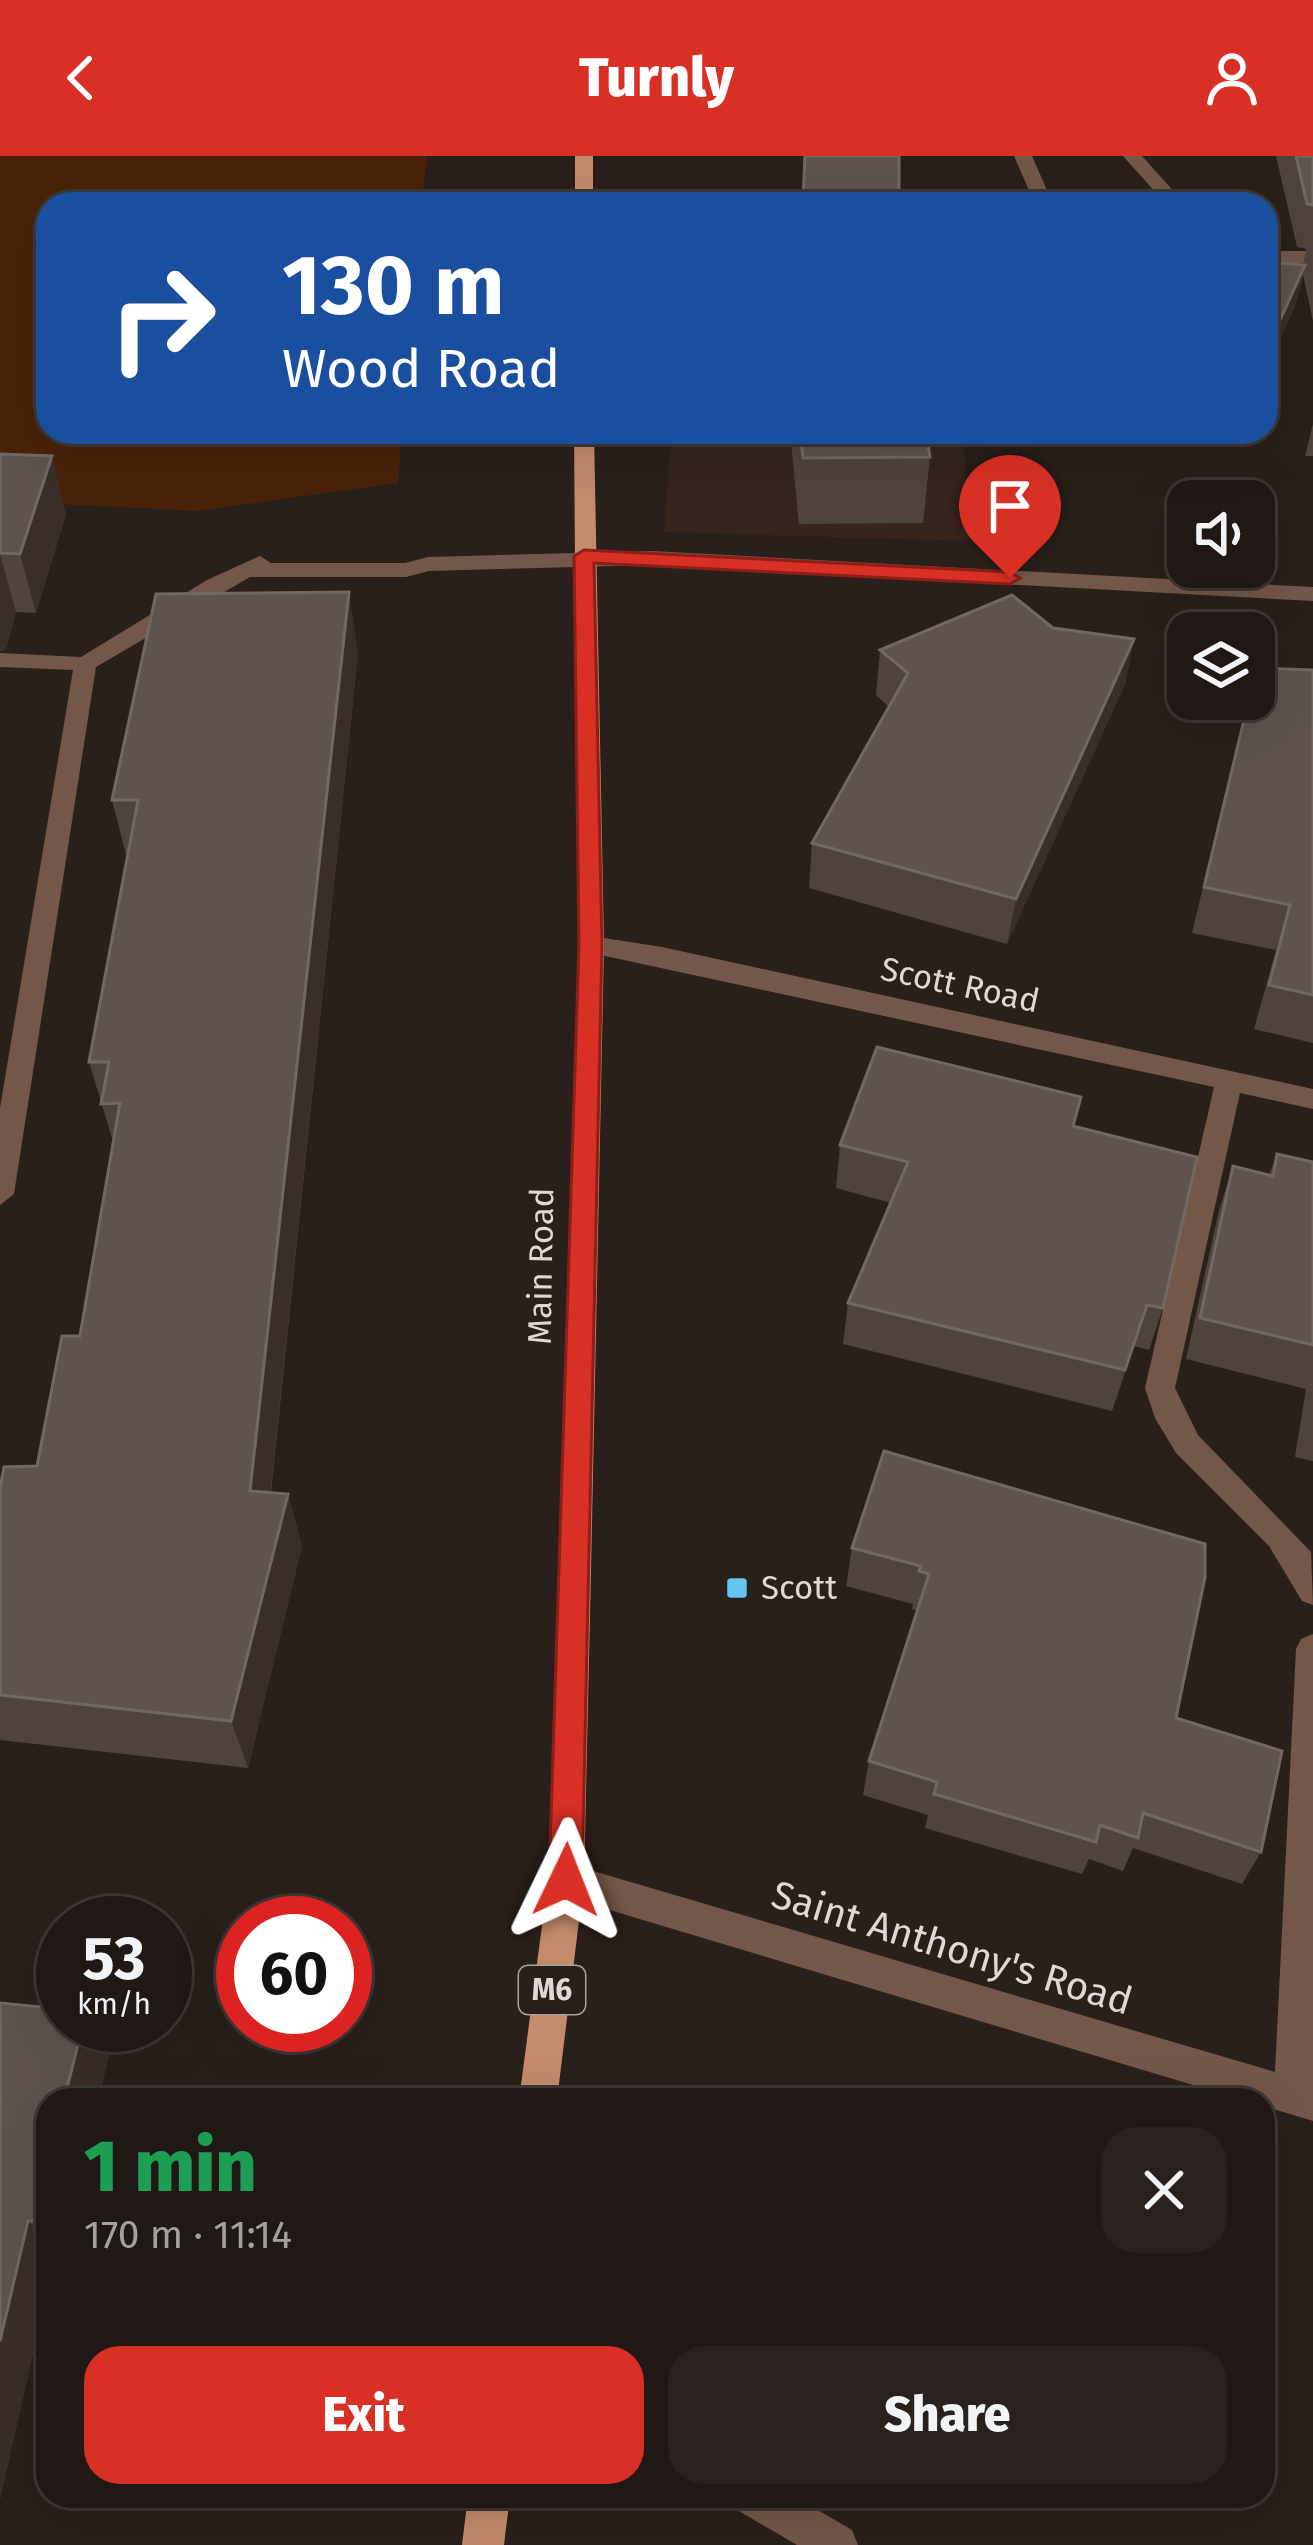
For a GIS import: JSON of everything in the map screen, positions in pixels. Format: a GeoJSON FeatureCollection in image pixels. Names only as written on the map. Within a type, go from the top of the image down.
{"type":"FeatureCollection","features":[{"type":"Feature","properties":{"kind":"main road"},"geometry":{"type":"LineString","coordinates":[[584,156],[584,192]]}},
{"type":"Feature","properties":{"kind":"main road","name":"Main Road"},"geometry":{"type":"LineString","coordinates":[[540,2088],[566,1880],[591,944],[584,444]]}},
{"type":"Feature","properties":{"kind":"main road"},"geometry":{"type":"LineString","coordinates":[[483,2545],[488,2508]]}},
{"type":"Feature","properties":{"kind":"street"},"geometry":{"type":"LineString","coordinates":[[1023,156],[1039,192]]}},
{"type":"Feature","properties":{"kind":"street"},"geometry":{"type":"LineString","coordinates":[[1132,156],[1165,192]]}},
{"type":"Feature","properties":{"kind":"street"},"geometry":{"type":"LineString","coordinates":[[0,660],[85,664],[245,570],[406,570],[428,564],[584,556],[1313,594]]}},
{"type":"Feature","properties":{"kind":"street"},"geometry":{"type":"LineString","coordinates":[[0,1194],[7,1119],[85,664]]}},
{"type":"Feature","properties":{"kind":"street","name":"Scott Road"},"geometry":{"type":"LineString","coordinates":[[591,944],[1313,1099]]}},
{"type":"Feature","properties":{"kind":"street"},"geometry":{"type":"LineString","coordinates":[[1229,1081],[1160,1388],[1167,1421],[1292,1552],[1313,1591]]}},
{"type":"Feature","properties":{"kind":"street"},"geometry":{"type":"LineString","coordinates":[[1303,2099],[1313,1649]]}},
{"type":"Feature","properties":{"kind":"street","name":"Saint Anthony's Road"},"geometry":{"type":"LineString","coordinates":[[566,1880],[1266,2088]]}},
{"type":"Feature","properties":{"kind":"street"},"geometry":{"type":"LineString","coordinates":[[774,2508],[837,2545]]}},
{"type":"Feature","properties":{"kind":"shaded area"},"geometry":{"type":"Polygon","coordinates":[[[0,156],[427,156],[423,192],[36,192],[36,444],[401,444],[398,483],[197,511],[0,501],[0,156]]]}},
{"type":"Feature","properties":{"kind":"shaded area"},"geometry":{"type":"Polygon","coordinates":[[[670,444],[964,444],[970,541],[664,532],[670,444]]]}},
{"type":"Feature","properties":{"kind":"building"},"geometry":{"type":"Polygon","coordinates":[[[805,156],[899,156],[899,192],[803,192],[805,156]]]}},
{"type":"Feature","properties":{"kind":"building"},"geometry":{"type":"Polygon","coordinates":[[[1296,156],[1313,156],[1313,205],[1307,204],[1296,156]]]}},
{"type":"Feature","properties":{"kind":"building"},"geometry":{"type":"Polygon","coordinates":[[[1278,263],[1305,265],[1278,325],[1278,263]]]}},
{"type":"Feature","properties":{"kind":"building"},"geometry":{"type":"Polygon","coordinates":[[[801,444],[928,444],[930,457],[803,458],[801,444]]]}},
{"type":"Feature","properties":{"kind":"building"},"geometry":{"type":"Polygon","coordinates":[[[0,454],[52,456],[20,554],[0,553],[0,454]]]}},
{"type":"Feature","properties":{"kind":"building"},"geometry":{"type":"Polygon","coordinates":[[[349,592],[250,1491],[288,1494],[231,1721],[0,1695],[0,1488],[4,1467],[37,1466],[62,1336],[80,1336],[120,1103],[101,1104],[109,1062],[89,1062],[138,800],[112,800],[156,594],[349,592]]]}},
{"type":"Feature","properties":{"kind":"building"},"geometry":{"type":"Polygon","coordinates":[[[1012,595],[1053,628],[1134,639],[1016,899],[812,843],[908,673],[880,650],[1012,595]]]}},
{"type":"Feature","properties":{"kind":"building"},"geometry":{"type":"Polygon","coordinates":[[[1275,669],[1313,670],[1313,995],[1269,985],[1290,905],[1204,887],[1244,720],[1275,720],[1275,669]]]}},
{"type":"Feature","properties":{"kind":"building"},"geometry":{"type":"Polygon","coordinates":[[[877,1047],[1081,1097],[1073,1126],[1197,1157],[1163,1308],[1147,1305],[1125,1370],[848,1303],[908,1162],[840,1145],[877,1047]]]}},
{"type":"Feature","properties":{"kind":"building"},"geometry":{"type":"Polygon","coordinates":[[[1277,1154],[1313,1162],[1313,1345],[1200,1318],[1233,1166],[1273,1176],[1277,1154]]]}},
{"type":"Feature","properties":{"kind":"building"},"geometry":{"type":"Polygon","coordinates":[[[884,1451],[1205,1544],[1205,1577],[1176,1718],[1282,1751],[1261,1852],[1143,1813],[1138,1838],[1100,1825],[1096,1842],[934,1794],[937,1782],[869,1761],[929,1574],[919,1571],[921,1566],[852,1548],[884,1451]]]}},
{"type":"Feature","properties":{"kind":"building"},"geometry":{"type":"Polygon","coordinates":[[[0,2003],[36,2006],[36,2052],[76,2052],[67,2088],[36,2088],[36,2213],[34,2221],[28,2221],[0,2341],[0,2003]]]}},
{"type":"Feature","properties":{"kind":"place","name":"Scott"},"geometry":{"type":"Point","coordinates":[737,1588]}},
{"type":"Feature","properties":{"kind":"route"},"geometry":{"type":"LineString","coordinates":[[566,1880],[591,944],[584,556],[1010,578]]}}]}
